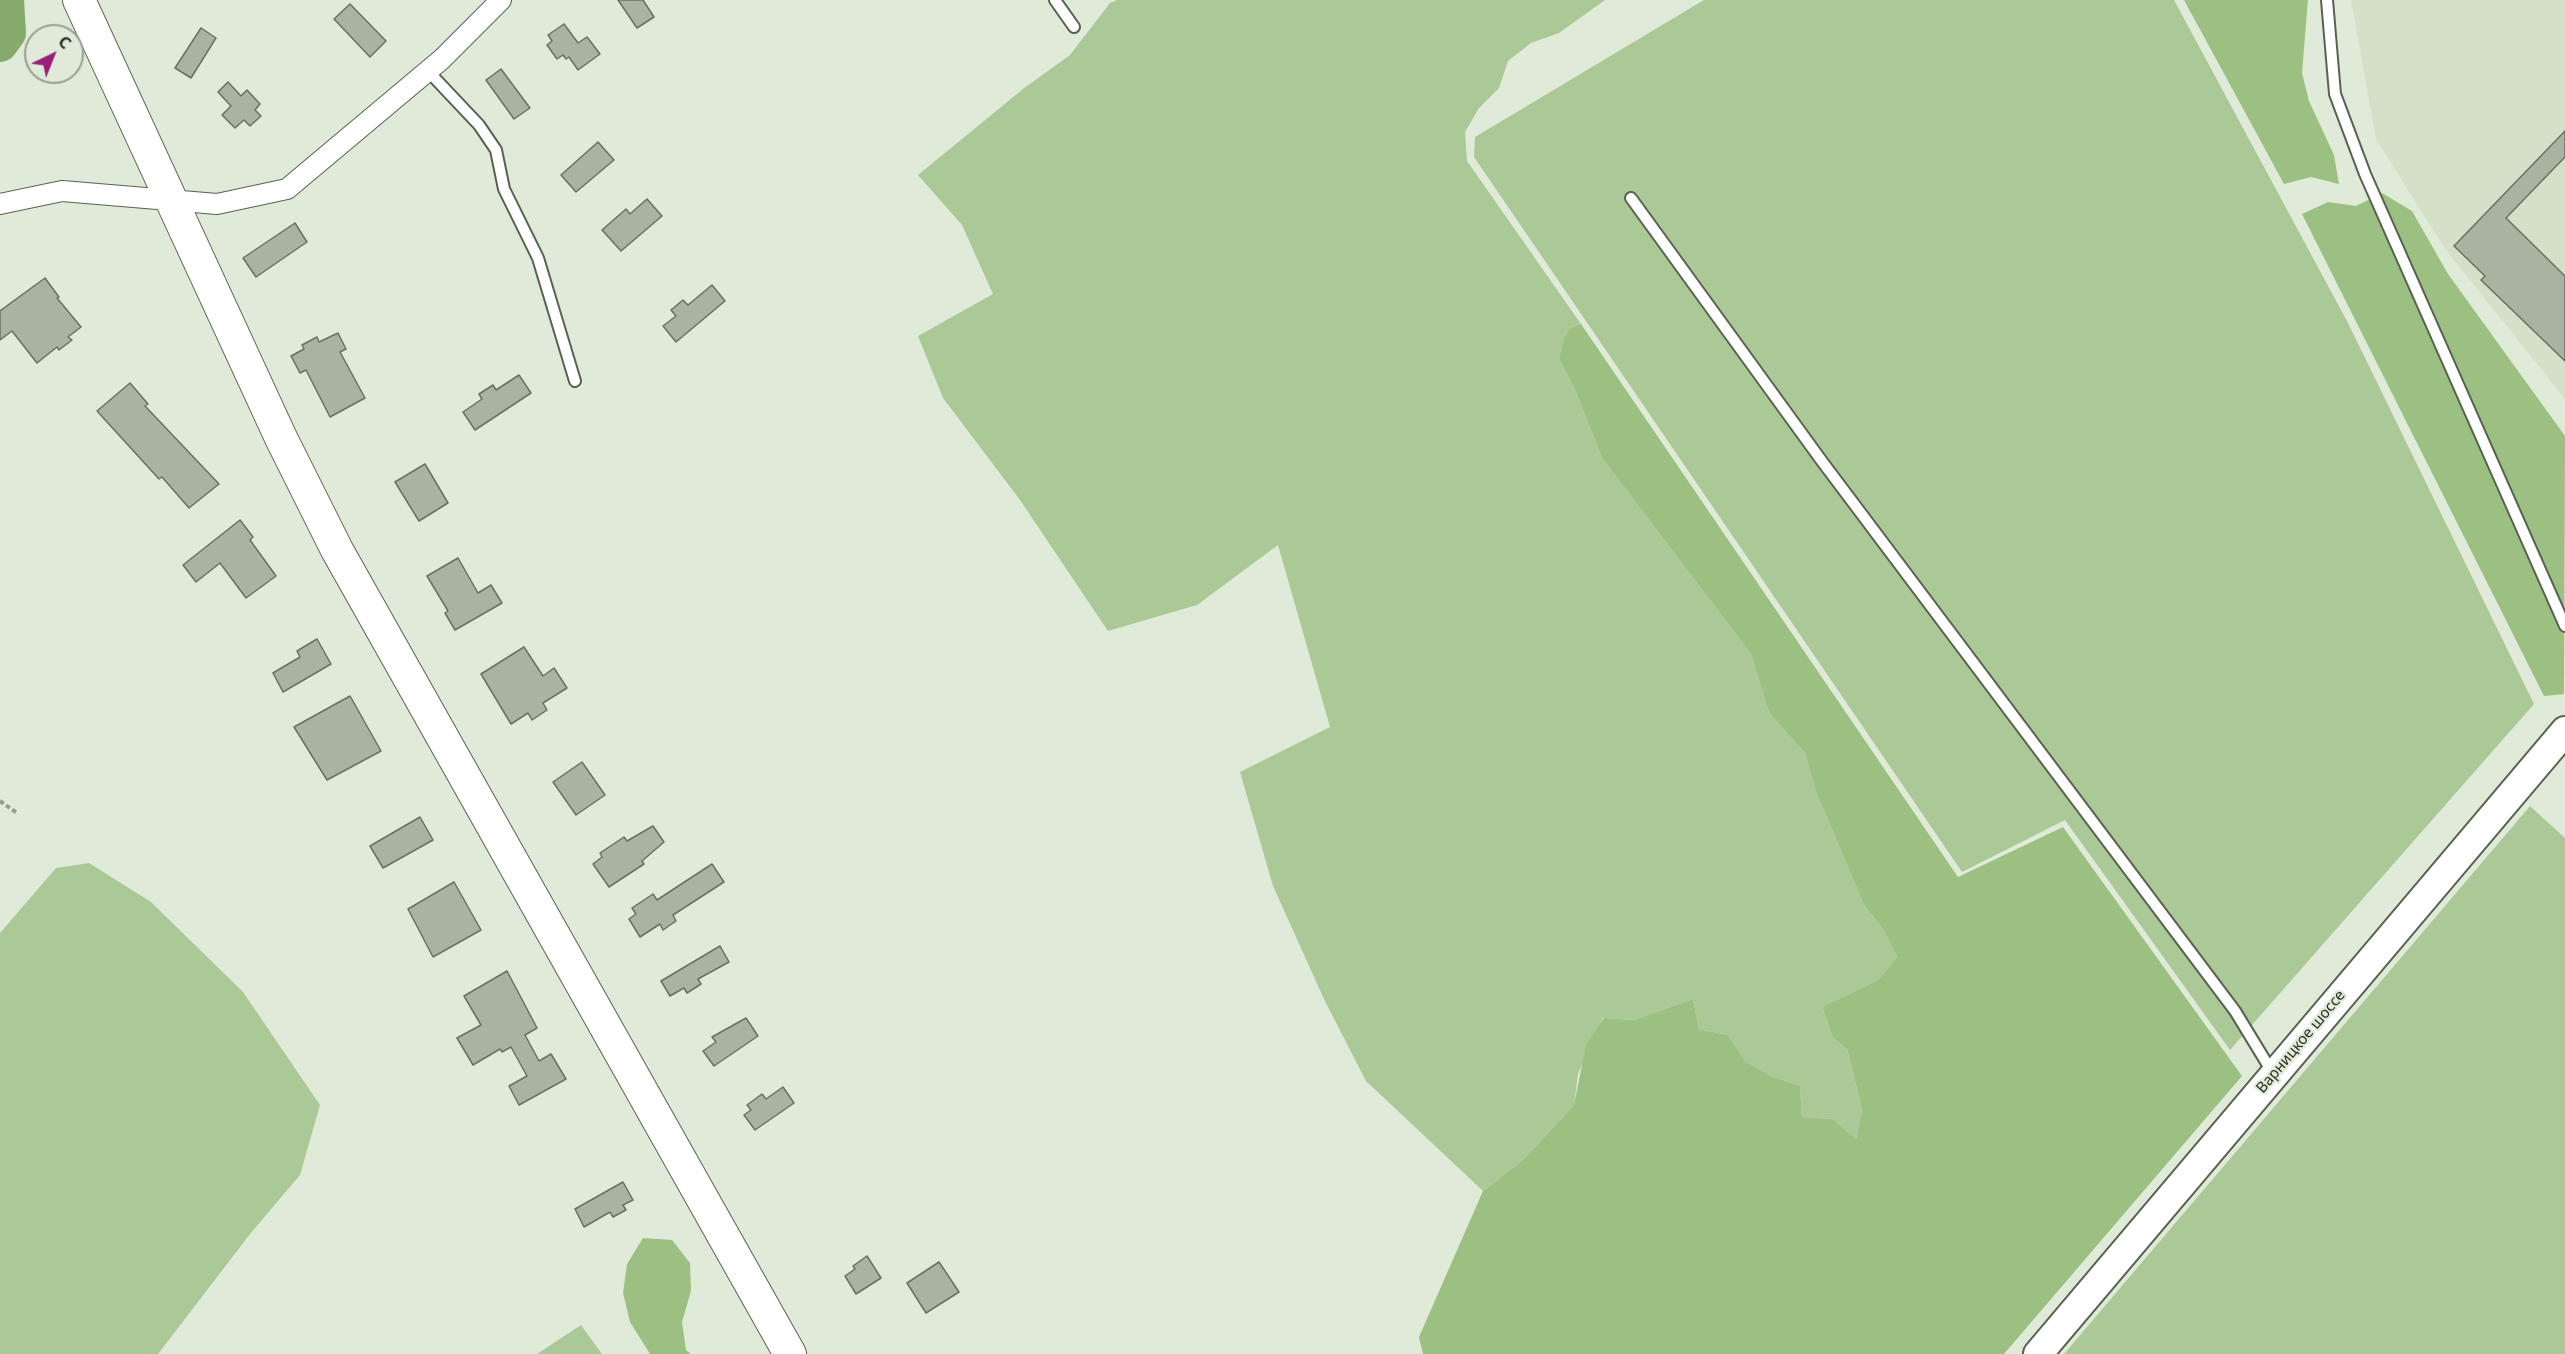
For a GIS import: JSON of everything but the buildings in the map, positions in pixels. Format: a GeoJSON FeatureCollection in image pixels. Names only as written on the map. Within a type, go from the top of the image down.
{"type":"FeatureCollection","features":[{"type":"Feature","properties":{"kind":"main road"},"geometry":{"type":"LineString","coordinates":[[79,0],[281,438],[337,550],[790,1354]]}},
{"type":"Feature","properties":{"kind":"street"},"geometry":{"type":"LineString","coordinates":[[0,204],[62,191],[217,204],[287,189],[428,71],[501,0]]}},
{"type":"Feature","properties":{"kind":"street","name":"Варницкое шоссе"},"geometry":{"type":"LineString","coordinates":[[2038,1354],[2565,731]]}},
{"type":"Feature","properties":{"kind":"lane"},"geometry":{"type":"LineString","coordinates":[[1054,0],[1074,27]]}},
{"type":"Feature","properties":{"kind":"lane"},"geometry":{"type":"LineString","coordinates":[[2327,0],[2335,94],[2365,174],[2565,626]]}},
{"type":"Feature","properties":{"kind":"lane"},"geometry":{"type":"LineString","coordinates":[[428,71],[479,125],[496,150],[504,189],[538,258],[575,381]]}},
{"type":"Feature","properties":{"kind":"lane"},"geometry":{"type":"LineString","coordinates":[[1631,198],[1828,470],[2235,1011],[2274,1075]]}},
{"type":"Feature","properties":{"kind":"path"},"geometry":{"type":"LineString","coordinates":[[0,801],[17,813]]}},
{"type":"Feature","properties":{"kind":"shaded area"},"geometry":{"type":"Polygon","coordinates":[[[2351,0],[2565,0],[2565,399],[2445,249],[2376,139],[2351,0]]]}},
{"type":"Feature","properties":{"kind":"green space"},"geometry":{"type":"Polygon","coordinates":[[[1117,0],[1605,0],[1559,33],[1531,43],[1508,61],[1499,88],[1479,108],[1465,132],[1467,161],[1581,324],[1572,327],[1559,359],[1575,390],[1602,458],[1751,654],[1769,713],[1805,753],[1816,792],[1864,905],[1883,929],[1897,957],[1878,980],[1822,1007],[1833,1038],[1847,1049],[1862,1109],[1856,1139],[1833,1119],[1802,1117],[1800,1086],[1771,1076],[1745,1061],[1728,1035],[1699,1029],[1693,999],[1634,1020],[1603,1018],[1578,1074],[1574,1105],[1524,1159],[1483,1191],[1366,1081],[1324,999],[1273,886],[1240,772],[1330,727],[1278,545],[1197,605],[1108,631],[1020,500],[943,398],[918,336],[993,294],[962,225],[918,175],[1023,89],[1070,55],[1110,3],[1117,0]]]}},
{"type":"Feature","properties":{"kind":"green space"},"geometry":{"type":"Polygon","coordinates":[[[1704,0],[2174,0],[2348,323],[2534,704],[2230,1050],[2065,820],[1962,872],[1474,157],[1475,137],[1704,0]]]}},
{"type":"Feature","properties":{"kind":"green space"},"geometry":{"type":"Polygon","coordinates":[[[2184,0],[2308,0],[2302,73],[2309,101],[2334,155],[2339,184],[2311,177],[2284,184],[2184,0]]]}},
{"type":"Feature","properties":{"kind":"green space"},"geometry":{"type":"Polygon","coordinates":[[[2382,193],[2412,211],[2448,274],[2565,436],[2564,694],[2544,696],[2302,214],[2328,202],[2356,206],[2382,193]]]}},
{"type":"Feature","properties":{"kind":"green space"},"geometry":{"type":"Polygon","coordinates":[[[1581,324],[1958,877],[2063,827],[2242,1076],[2004,1354],[1423,1354],[1419,1337],[1483,1191],[1524,1159],[1574,1105],[1586,1045],[1604,1018],[1634,1020],[1693,999],[1699,1029],[1728,1035],[1745,1061],[1771,1076],[1800,1086],[1802,1117],[1833,1119],[1856,1139],[1862,1109],[1847,1049],[1833,1038],[1822,1007],[1878,980],[1897,957],[1883,929],[1864,905],[1816,792],[1805,753],[1769,713],[1751,654],[1602,458],[1575,390],[1559,359],[1565,337],[1572,327],[1581,324]]]}},
{"type":"Feature","properties":{"kind":"green space"},"geometry":{"type":"Polygon","coordinates":[[[2530,806],[2565,838],[2565,1354],[2064,1354],[2530,806]]]}},
{"type":"Feature","properties":{"kind":"green space"},"geometry":{"type":"Polygon","coordinates":[[[89,863],[151,902],[243,992],[320,1105],[300,1175],[250,1234],[158,1354],[0,1354],[0,933],[56,868],[89,863]]]}},
{"type":"Feature","properties":{"kind":"green space"},"geometry":{"type":"Polygon","coordinates":[[[643,1238],[672,1240],[690,1263],[691,1291],[682,1322],[686,1350],[691,1354],[650,1354],[630,1322],[623,1293],[627,1264],[643,1238]]]}},
{"type":"Feature","properties":{"kind":"green space"},"geometry":{"type":"Polygon","coordinates":[[[581,1325],[602,1354],[537,1354],[581,1325]]]}},
{"type":"Feature","properties":{"kind":"waterway"},"geometry":{"type":"LineString","coordinates":[[0,44],[8,33],[6,0]]}}]}
